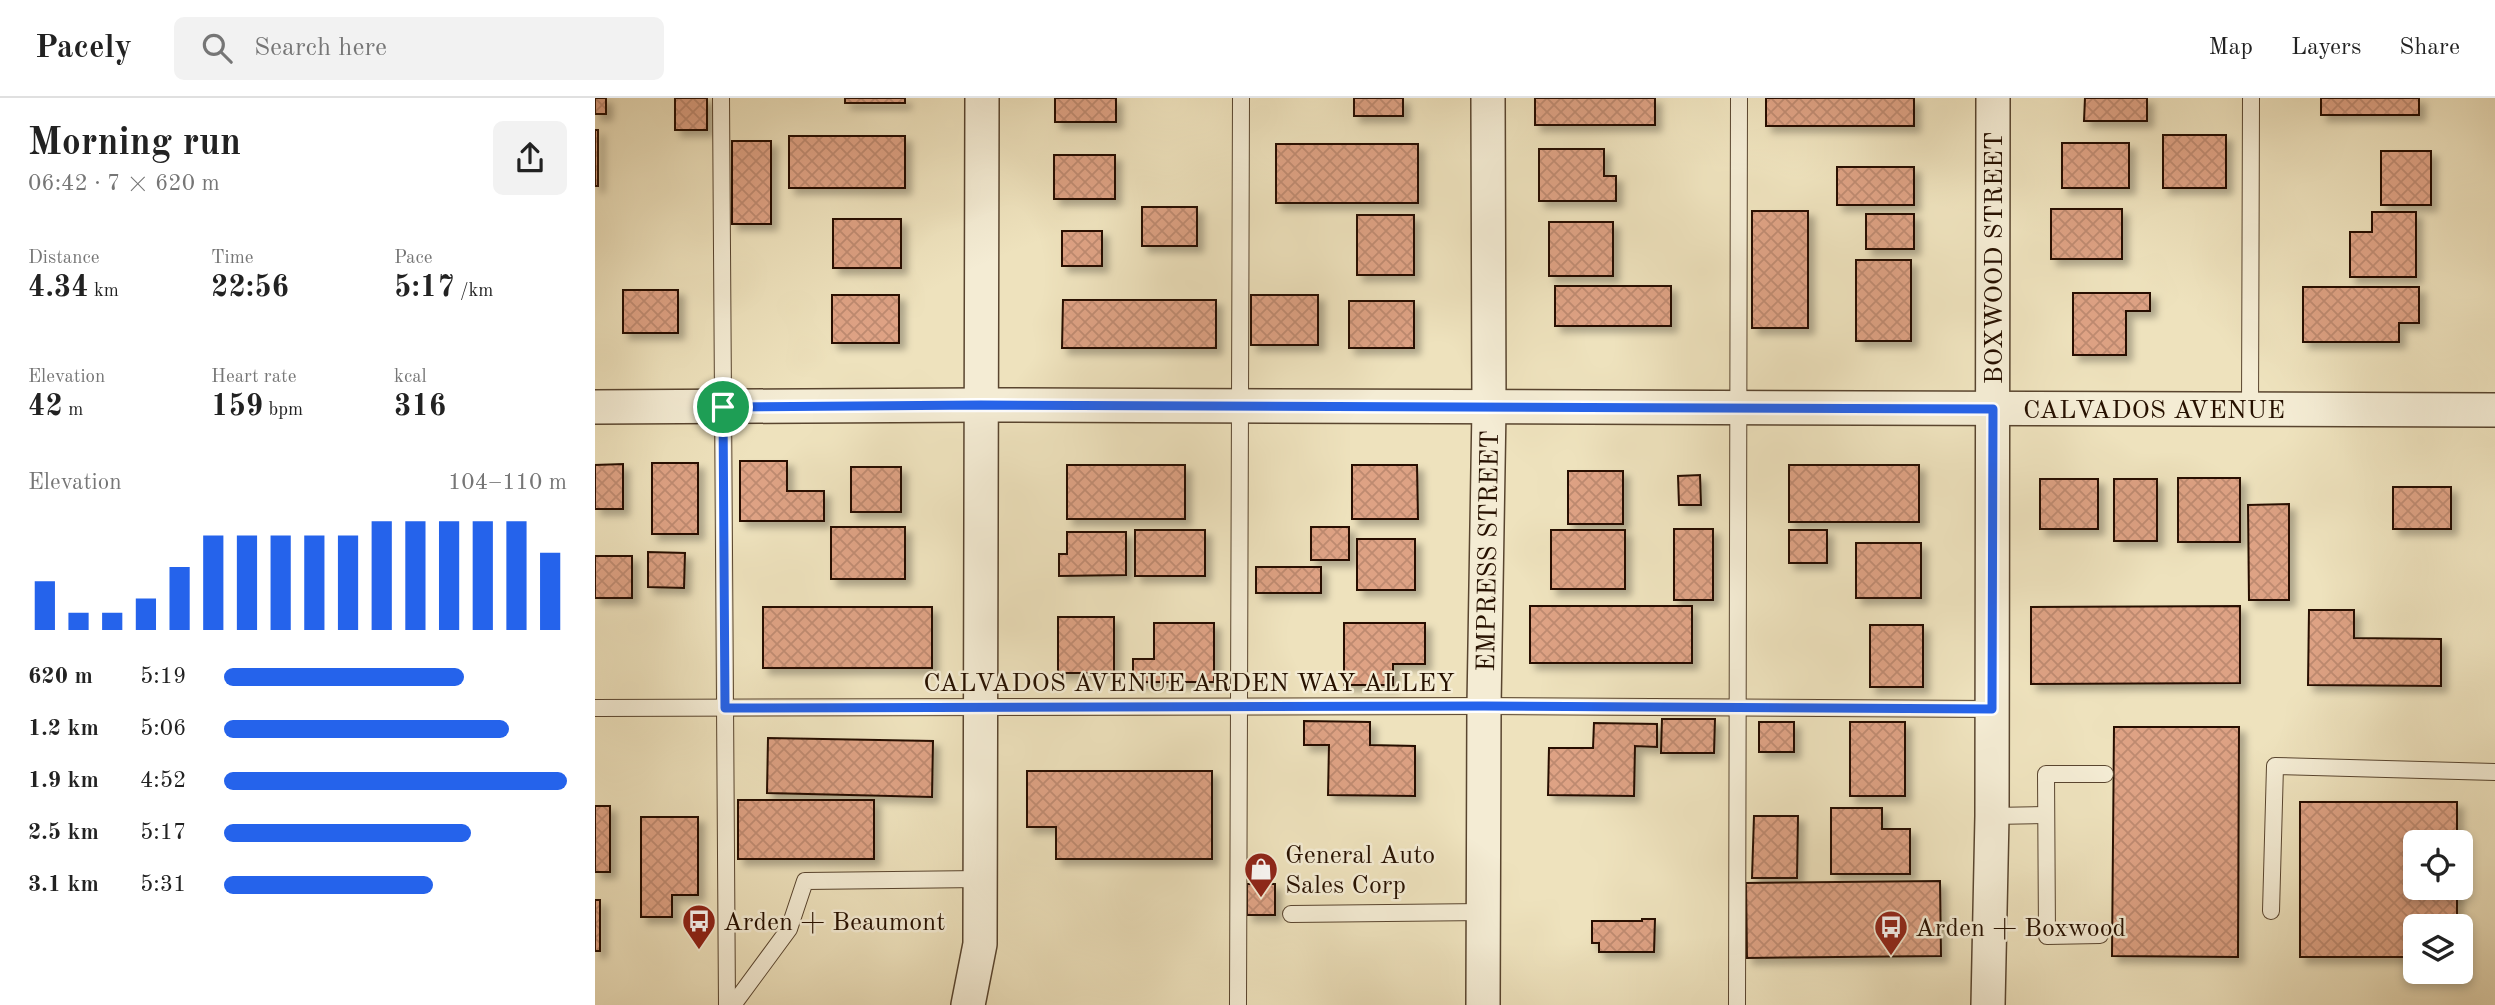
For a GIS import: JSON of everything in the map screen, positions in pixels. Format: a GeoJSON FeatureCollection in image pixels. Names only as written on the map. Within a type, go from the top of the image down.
{"type":"FeatureCollection","features":[{"type":"Feature","properties":{"kind":"street"},"geometry":{"type":"LineString","coordinates":[[968,1005],[980,944],[982,98]]}},
{"type":"Feature","properties":{"kind":"street","name":"EMPRESS STREET"},"geometry":{"type":"LineString","coordinates":[[1483,1005],[1489,408],[1488,98]]}},
{"type":"Feature","properties":{"kind":"street","name":"BOXWOOD STREET"},"geometry":{"type":"LineString","coordinates":[[1988,1005],[1992,816],[1993,98]]}},
{"type":"Feature","properties":{"kind":"street","name":"CALVADOS AVENUE"},"geometry":{"type":"LineString","coordinates":[[595,407],[981,405],[2495,410]]}},
{"type":"Feature","properties":{"kind":"lane"},"geometry":{"type":"LineString","coordinates":[[721,98],[727,1005]]}},
{"type":"Feature","properties":{"kind":"lane"},"geometry":{"type":"LineString","coordinates":[[1238,1005],[1241,98]]}},
{"type":"Feature","properties":{"kind":"lane"},"geometry":{"type":"LineString","coordinates":[[1737,1005],[1739,98]]}},
{"type":"Feature","properties":{"kind":"lane"},"geometry":{"type":"LineString","coordinates":[[2250,410],[2251,98]]}},
{"type":"Feature","properties":{"kind":"lane","name":"CALVADOS AVENUE ARDEN WAY ALLEY"},"geometry":{"type":"LineString","coordinates":[[595,708],[1484,706],[1992,709]]}},
{"type":"Feature","properties":{"kind":"lane"},"geometry":{"type":"LineString","coordinates":[[2271,911],[2275,766],[2495,772]]}},
{"type":"Feature","properties":{"kind":"lane"},"geometry":{"type":"LineString","coordinates":[[2101,935],[2047,936],[2046,774],[2105,774]]}},
{"type":"Feature","properties":{"kind":"lane"},"geometry":{"type":"LineString","coordinates":[[1992,816],[2046,815]]}},
{"type":"Feature","properties":{"kind":"lane"},"geometry":{"type":"LineString","coordinates":[[733,1005],[789,929],[805,881],[980,879]]}},
{"type":"Feature","properties":{"kind":"lane"},"geometry":{"type":"LineString","coordinates":[[1291,914],[1484,912]]}},
{"type":"Feature","properties":{"kind":"building"},"geometry":{"type":"Polygon","coordinates":[[[595,98],[606,98],[606,114],[595,114],[595,98]]]}},
{"type":"Feature","properties":{"kind":"building"},"geometry":{"type":"Polygon","coordinates":[[[675,98],[707,98],[707,130],[675,130],[675,98]]]}},
{"type":"Feature","properties":{"kind":"building"},"geometry":{"type":"Polygon","coordinates":[[[845,98],[905,98],[905,103],[845,103],[845,98]]]}},
{"type":"Feature","properties":{"kind":"building"},"geometry":{"type":"Polygon","coordinates":[[[1055,98],[1116,98],[1116,122],[1055,122],[1055,98]]]}},
{"type":"Feature","properties":{"kind":"building"},"geometry":{"type":"Polygon","coordinates":[[[1354,98],[1403,98],[1403,116],[1354,116],[1354,98]]]}},
{"type":"Feature","properties":{"kind":"building"},"geometry":{"type":"Polygon","coordinates":[[[1535,98],[1655,98],[1655,125],[1535,125],[1535,98]]]}},
{"type":"Feature","properties":{"kind":"building"},"geometry":{"type":"Polygon","coordinates":[[[1766,98],[1914,98],[1914,126],[1766,126],[1766,98]]]}},
{"type":"Feature","properties":{"kind":"building"},"geometry":{"type":"Polygon","coordinates":[[[2085,98],[2147,98],[2147,121],[2084,121],[2085,98]]]}},
{"type":"Feature","properties":{"kind":"building"},"geometry":{"type":"Polygon","coordinates":[[[2321,98],[2419,98],[2419,115],[2321,115],[2321,98]]]}},
{"type":"Feature","properties":{"kind":"building"},"geometry":{"type":"Polygon","coordinates":[[[595,130],[598,130],[598,186],[595,186],[595,130]]]}},
{"type":"Feature","properties":{"kind":"building"},"geometry":{"type":"Polygon","coordinates":[[[2163,135],[2226,135],[2226,188],[2163,188],[2163,135]]]}},
{"type":"Feature","properties":{"kind":"building"},"geometry":{"type":"Polygon","coordinates":[[[789,136],[905,136],[905,188],[789,188],[789,136]]]}},
{"type":"Feature","properties":{"kind":"building"},"geometry":{"type":"Polygon","coordinates":[[[732,141],[771,141],[771,224],[732,224],[732,141]]]}},
{"type":"Feature","properties":{"kind":"building"},"geometry":{"type":"Polygon","coordinates":[[[2062,143],[2129,143],[2129,188],[2062,188],[2062,143]]]}},
{"type":"Feature","properties":{"kind":"building"},"geometry":{"type":"Polygon","coordinates":[[[1276,144],[1418,144],[1418,203],[1276,203],[1276,144]]]}},
{"type":"Feature","properties":{"kind":"building"},"geometry":{"type":"Polygon","coordinates":[[[1539,149],[1604,149],[1604,176],[1616,176],[1616,201],[1539,201],[1539,149]]]}},
{"type":"Feature","properties":{"kind":"building"},"geometry":{"type":"Polygon","coordinates":[[[2381,151],[2431,151],[2431,205],[2381,205],[2381,151]]]}},
{"type":"Feature","properties":{"kind":"building"},"geometry":{"type":"Polygon","coordinates":[[[1054,155],[1115,155],[1115,199],[1054,199],[1054,155]]]}},
{"type":"Feature","properties":{"kind":"building"},"geometry":{"type":"Polygon","coordinates":[[[1837,167],[1914,167],[1914,205],[1837,205],[1837,167]]]}},
{"type":"Feature","properties":{"kind":"building"},"geometry":{"type":"Polygon","coordinates":[[[1142,207],[1197,207],[1197,246],[1142,246],[1142,207]]]}},
{"type":"Feature","properties":{"kind":"building"},"geometry":{"type":"Polygon","coordinates":[[[2051,209],[2122,209],[2122,259],[2051,259],[2051,209]]]}},
{"type":"Feature","properties":{"kind":"building"},"geometry":{"type":"Polygon","coordinates":[[[1752,211],[1808,211],[1808,328],[1752,328],[1752,211]]]}},
{"type":"Feature","properties":{"kind":"building"},"geometry":{"type":"Polygon","coordinates":[[[2372,212],[2416,212],[2416,277],[2350,277],[2350,232],[2372,232],[2372,212]]]}},
{"type":"Feature","properties":{"kind":"building"},"geometry":{"type":"Polygon","coordinates":[[[1866,214],[1914,214],[1914,249],[1866,249],[1866,214]]]}},
{"type":"Feature","properties":{"kind":"building"},"geometry":{"type":"Polygon","coordinates":[[[1357,215],[1414,215],[1414,275],[1357,275],[1357,215]]]}},
{"type":"Feature","properties":{"kind":"building"},"geometry":{"type":"Polygon","coordinates":[[[833,219],[901,219],[901,268],[833,268],[833,219]]]}},
{"type":"Feature","properties":{"kind":"building"},"geometry":{"type":"Polygon","coordinates":[[[1549,222],[1613,222],[1613,276],[1549,276],[1549,222]]]}},
{"type":"Feature","properties":{"kind":"building"},"geometry":{"type":"Polygon","coordinates":[[[1062,231],[1102,231],[1102,266],[1062,266],[1062,231]]]}},
{"type":"Feature","properties":{"kind":"building"},"geometry":{"type":"Polygon","coordinates":[[[1856,260],[1911,260],[1911,341],[1856,341],[1856,260]]]}},
{"type":"Feature","properties":{"kind":"building"},"geometry":{"type":"Polygon","coordinates":[[[1555,286],[1671,286],[1671,326],[1555,326],[1555,286]]]}},
{"type":"Feature","properties":{"kind":"building"},"geometry":{"type":"Polygon","coordinates":[[[2303,287],[2419,287],[2419,323],[2399,323],[2399,342],[2303,342],[2303,287]]]}},
{"type":"Feature","properties":{"kind":"building"},"geometry":{"type":"Polygon","coordinates":[[[623,290],[678,290],[678,333],[623,333],[623,290]]]}},
{"type":"Feature","properties":{"kind":"building"},"geometry":{"type":"Polygon","coordinates":[[[2073,293],[2150,293],[2150,311],[2126,311],[2126,355],[2073,355],[2073,293]]]}},
{"type":"Feature","properties":{"kind":"building"},"geometry":{"type":"Polygon","coordinates":[[[832,295],[899,295],[899,343],[832,343],[832,295]]]}},
{"type":"Feature","properties":{"kind":"building"},"geometry":{"type":"Polygon","coordinates":[[[1251,295],[1318,295],[1318,345],[1251,345],[1251,295]]]}},
{"type":"Feature","properties":{"kind":"building"},"geometry":{"type":"Polygon","coordinates":[[[1063,300],[1216,300],[1216,348],[1062,348],[1063,300]]]}},
{"type":"Feature","properties":{"kind":"building"},"geometry":{"type":"Polygon","coordinates":[[[1349,301],[1414,301],[1414,348],[1349,348],[1349,301]]]}},
{"type":"Feature","properties":{"kind":"building"},"geometry":{"type":"Polygon","coordinates":[[[740,461],[787,461],[787,491],[824,491],[824,521],[740,521],[740,461]]]}},
{"type":"Feature","properties":{"kind":"building"},"geometry":{"type":"Polygon","coordinates":[[[652,463],[698,463],[698,534],[652,534],[652,463]]]}},
{"type":"Feature","properties":{"kind":"building"},"geometry":{"type":"Polygon","coordinates":[[[623,464],[623,509],[595,509],[595,465],[623,464]]]}},
{"type":"Feature","properties":{"kind":"building"},"geometry":{"type":"Polygon","coordinates":[[[1067,465],[1185,465],[1185,519],[1067,519],[1067,465]]]}},
{"type":"Feature","properties":{"kind":"building"},"geometry":{"type":"Polygon","coordinates":[[[1352,465],[1417,465],[1418,519],[1352,519],[1352,465]]]}},
{"type":"Feature","properties":{"kind":"building"},"geometry":{"type":"Polygon","coordinates":[[[1789,465],[1919,465],[1919,522],[1789,522],[1789,465]]]}},
{"type":"Feature","properties":{"kind":"building"},"geometry":{"type":"Polygon","coordinates":[[[851,467],[901,467],[901,512],[851,512],[851,467]]]}},
{"type":"Feature","properties":{"kind":"building"},"geometry":{"type":"Polygon","coordinates":[[[1568,471],[1623,471],[1623,524],[1568,524],[1568,471]]]}},
{"type":"Feature","properties":{"kind":"building"},"geometry":{"type":"Polygon","coordinates":[[[1700,475],[1701,505],[1679,505],[1678,476],[1700,475]]]}},
{"type":"Feature","properties":{"kind":"building"},"geometry":{"type":"Polygon","coordinates":[[[2178,478],[2240,478],[2240,542],[2178,542],[2178,478]]]}},
{"type":"Feature","properties":{"kind":"building"},"geometry":{"type":"Polygon","coordinates":[[[2040,479],[2098,479],[2098,529],[2040,529],[2040,479]]]}},
{"type":"Feature","properties":{"kind":"building"},"geometry":{"type":"Polygon","coordinates":[[[2114,479],[2157,479],[2157,541],[2114,541],[2114,479]]]}},
{"type":"Feature","properties":{"kind":"building"},"geometry":{"type":"Polygon","coordinates":[[[2393,487],[2451,487],[2451,529],[2393,529],[2393,487]]]}},
{"type":"Feature","properties":{"kind":"building"},"geometry":{"type":"Polygon","coordinates":[[[2289,504],[2289,600],[2249,600],[2248,505],[2289,504]]]}},
{"type":"Feature","properties":{"kind":"building"},"geometry":{"type":"Polygon","coordinates":[[[831,527],[905,527],[905,579],[831,579],[831,527]]]}},
{"type":"Feature","properties":{"kind":"building"},"geometry":{"type":"Polygon","coordinates":[[[1311,527],[1349,527],[1349,560],[1311,560],[1311,527]]]}},
{"type":"Feature","properties":{"kind":"building"},"geometry":{"type":"Polygon","coordinates":[[[1674,529],[1713,529],[1713,600],[1674,600],[1674,529]]]}},
{"type":"Feature","properties":{"kind":"building"},"geometry":{"type":"Polygon","coordinates":[[[1135,530],[1205,530],[1205,576],[1135,576],[1135,530]]]}},
{"type":"Feature","properties":{"kind":"building"},"geometry":{"type":"Polygon","coordinates":[[[1551,530],[1625,530],[1625,589],[1551,589],[1551,530]]]}},
{"type":"Feature","properties":{"kind":"building"},"geometry":{"type":"Polygon","coordinates":[[[1789,530],[1827,530],[1827,563],[1789,563],[1789,530]]]}},
{"type":"Feature","properties":{"kind":"building"},"geometry":{"type":"Polygon","coordinates":[[[1067,532],[1126,532],[1126,575],[1059,576],[1059,554],[1067,554],[1067,532]]]}},
{"type":"Feature","properties":{"kind":"building"},"geometry":{"type":"Polygon","coordinates":[[[1357,539],[1415,539],[1415,590],[1357,590],[1357,539]]]}},
{"type":"Feature","properties":{"kind":"building"},"geometry":{"type":"Polygon","coordinates":[[[1856,543],[1921,543],[1921,598],[1856,598],[1856,543]]]}},
{"type":"Feature","properties":{"kind":"building"},"geometry":{"type":"Polygon","coordinates":[[[648,552],[685,553],[684,588],[648,587],[648,552]]]}},
{"type":"Feature","properties":{"kind":"building"},"geometry":{"type":"Polygon","coordinates":[[[595,556],[632,556],[632,598],[595,598],[595,556]]]}},
{"type":"Feature","properties":{"kind":"building"},"geometry":{"type":"Polygon","coordinates":[[[1256,567],[1321,567],[1321,593],[1256,593],[1256,567]]]}},
{"type":"Feature","properties":{"kind":"building"},"geometry":{"type":"Polygon","coordinates":[[[1530,606],[1692,606],[1692,663],[1530,663],[1530,606]]]}},
{"type":"Feature","properties":{"kind":"building"},"geometry":{"type":"Polygon","coordinates":[[[2240,606],[2240,683],[2031,684],[2031,607],[2240,606]]]}},
{"type":"Feature","properties":{"kind":"building"},"geometry":{"type":"Polygon","coordinates":[[[763,607],[932,607],[932,668],[763,668],[763,607]]]}},
{"type":"Feature","properties":{"kind":"building"},"geometry":{"type":"Polygon","coordinates":[[[2309,610],[2354,610],[2354,638],[2441,639],[2441,686],[2308,685],[2309,610]]]}},
{"type":"Feature","properties":{"kind":"building"},"geometry":{"type":"Polygon","coordinates":[[[1058,617],[1114,617],[1114,673],[1058,673],[1058,617]]]}},
{"type":"Feature","properties":{"kind":"building"},"geometry":{"type":"Polygon","coordinates":[[[1154,623],[1214,623],[1214,682],[1133,682],[1133,659],[1154,659],[1154,623]]]}},
{"type":"Feature","properties":{"kind":"building"},"geometry":{"type":"Polygon","coordinates":[[[1344,623],[1425,623],[1425,664],[1393,664],[1393,685],[1344,685],[1344,623]]]}},
{"type":"Feature","properties":{"kind":"building"},"geometry":{"type":"Polygon","coordinates":[[[1870,625],[1923,625],[1923,687],[1870,687],[1870,625]]]}},
{"type":"Feature","properties":{"kind":"building"},"geometry":{"type":"Polygon","coordinates":[[[1662,719],[1715,719],[1714,753],[1661,753],[1662,719]]]}},
{"type":"Feature","properties":{"kind":"building"},"geometry":{"type":"Polygon","coordinates":[[[1304,721],[1370,722],[1370,745],[1415,746],[1415,796],[1328,795],[1329,745],[1304,745],[1304,721]]]}},
{"type":"Feature","properties":{"kind":"building"},"geometry":{"type":"Polygon","coordinates":[[[1759,722],[1794,722],[1794,752],[1759,752],[1759,722]]]}},
{"type":"Feature","properties":{"kind":"building"},"geometry":{"type":"Polygon","coordinates":[[[1850,722],[1905,722],[1905,796],[1850,796],[1850,722]]]}},
{"type":"Feature","properties":{"kind":"building"},"geometry":{"type":"Polygon","coordinates":[[[1594,723],[1657,724],[1657,747],[1635,746],[1634,796],[1548,795],[1549,748],[1593,748],[1594,723]]]}},
{"type":"Feature","properties":{"kind":"building"},"geometry":{"type":"Polygon","coordinates":[[[2114,727],[2239,727],[2238,957],[2112,956],[2114,727]]]}},
{"type":"Feature","properties":{"kind":"building"},"geometry":{"type":"Polygon","coordinates":[[[768,738],[933,741],[932,797],[767,793],[768,738]]]}},
{"type":"Feature","properties":{"kind":"building"},"geometry":{"type":"Polygon","coordinates":[[[1027,771],[1212,771],[1212,859],[1056,859],[1056,827],[1027,827],[1027,771]]]}},
{"type":"Feature","properties":{"kind":"building"},"geometry":{"type":"Polygon","coordinates":[[[738,800],[874,800],[874,859],[738,859],[738,800]]]}},
{"type":"Feature","properties":{"kind":"building"},"geometry":{"type":"Polygon","coordinates":[[[2300,802],[2457,802],[2457,830],[2403,830],[2403,900],[2457,900],[2457,914],[2403,914],[2403,957],[2300,957],[2300,802]]]}},
{"type":"Feature","properties":{"kind":"building"},"geometry":{"type":"Polygon","coordinates":[[[595,806],[610,806],[610,872],[595,872],[595,806]]]}},
{"type":"Feature","properties":{"kind":"building"},"geometry":{"type":"Polygon","coordinates":[[[1831,808],[1882,808],[1882,829],[1910,829],[1910,874],[1831,874],[1831,808]]]}},
{"type":"Feature","properties":{"kind":"building"},"geometry":{"type":"Polygon","coordinates":[[[1754,816],[1798,816],[1797,878],[1752,878],[1754,816]]]}},
{"type":"Feature","properties":{"kind":"building"},"geometry":{"type":"Polygon","coordinates":[[[641,817],[698,817],[698,895],[672,895],[672,917],[641,917],[641,817]]]}},
{"type":"Feature","properties":{"kind":"building"},"geometry":{"type":"Polygon","coordinates":[[[1940,881],[1941,956],[1747,958],[1746,883],[1940,881]]]}},
{"type":"Feature","properties":{"kind":"building","name":"General Auto Sales Corp"},"geometry":{"type":"Polygon","coordinates":[[[1247,884],[1275,884],[1275,915],[1247,915],[1247,884]]]}},
{"type":"Feature","properties":{"kind":"building"},"geometry":{"type":"Polygon","coordinates":[[[595,900],[600,900],[600,951],[595,951],[595,900]]]}},
{"type":"Feature","properties":{"kind":"building"},"geometry":{"type":"Polygon","coordinates":[[[1655,919],[1654,952],[1599,952],[1599,943],[1592,943],[1592,921],[1655,919]]]}},
{"type":"Feature","properties":{"kind":"place","name":"General Auto Sales Corp"},"geometry":{"type":"Point","coordinates":[1261,899]}},
{"type":"Feature","properties":{"kind":"place","name":"Arden + Beaumont"},"geometry":{"type":"Point","coordinates":[699,951]}},
{"type":"Feature","properties":{"kind":"place","name":"Arden + Boxwood"},"geometry":{"type":"Point","coordinates":[1891,957]}},
{"type":"Feature","properties":{"kind":"route"},"geometry":{"type":"LineString","coordinates":[[981,405],[1993,409],[1992,709],[1484,706],[725,708],[723,407],[981,405]]}}]}
